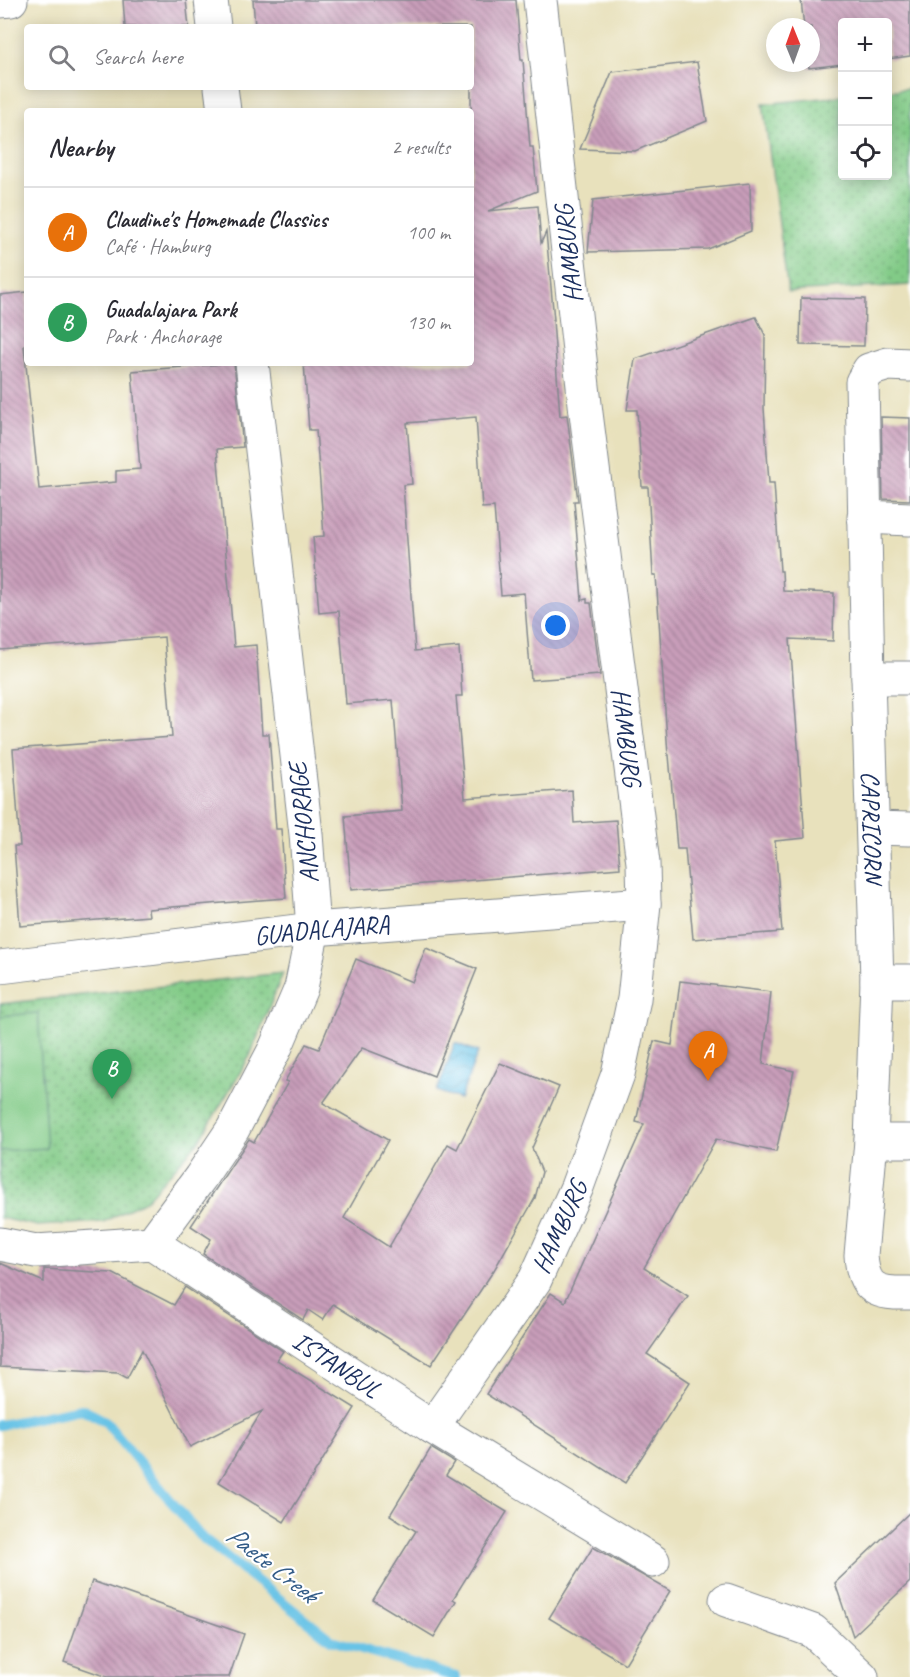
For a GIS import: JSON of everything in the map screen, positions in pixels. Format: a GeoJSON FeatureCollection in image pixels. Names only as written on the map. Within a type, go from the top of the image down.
{"type":"FeatureCollection","features":[{"type":"Feature","properties":{"kind":"street"},"geometry":{"type":"LineString","coordinates":[[0,1],[11,0]]}},
{"type":"Feature","properties":{"kind":"street"},"geometry":{"type":"LineString","coordinates":[[211,0],[214,24]]}},
{"type":"Feature","properties":{"kind":"street","name":"HAMBURG"},"geometry":{"type":"LineString","coordinates":[[432,1427],[535,1280],[577,1186],[618,1074],[634,999],[644,904],[643,863],[586,413],[540,0]]}},
{"type":"Feature","properties":{"kind":"street"},"geometry":{"type":"LineString","coordinates":[[221,90],[224,108]]}},
{"type":"Feature","properties":{"kind":"street","name":"CAPRICORN"},"geometry":{"type":"LineString","coordinates":[[910,365],[888,364],[869,370],[862,382],[877,981],[871,1141],[861,1255],[862,1270],[868,1284],[879,1291],[910,1293]]}},
{"type":"Feature","properties":{"kind":"street","name":"ANCHORAGE"},"geometry":{"type":"LineString","coordinates":[[152,1243],[200,1178],[232,1129],[275,1049],[301,988],[313,929],[306,834],[252,366]]}},
{"type":"Feature","properties":{"kind":"street"},"geometry":{"type":"LineString","coordinates":[[864,517],[910,519]]}},
{"type":"Feature","properties":{"kind":"street"},"geometry":{"type":"LineString","coordinates":[[868,678],[910,678]]}},
{"type":"Feature","properties":{"kind":"street"},"geometry":{"type":"LineString","coordinates":[[873,828],[910,829]]}},
{"type":"Feature","properties":{"kind":"street","name":"GUADALAJARA"},"geometry":{"type":"LineString","coordinates":[[0,967],[313,929],[644,904]]}},
{"type":"Feature","properties":{"kind":"street"},"geometry":{"type":"LineString","coordinates":[[877,981],[910,981]]}},
{"type":"Feature","properties":{"kind":"street"},"geometry":{"type":"LineString","coordinates":[[871,1141],[910,1141]]}},
{"type":"Feature","properties":{"kind":"street"},"geometry":{"type":"LineString","coordinates":[[0,1244],[36,1251],[152,1243]]}},
{"type":"Feature","properties":{"kind":"street","name":"ISTANBUL"},"geometry":{"type":"LineString","coordinates":[[152,1243],[432,1427],[653,1561]]}},
{"type":"Feature","properties":{"kind":"street"},"geometry":{"type":"LineString","coordinates":[[726,1600],[813,1630],[862,1677]]}},
{"type":"Feature","properties":{"kind":"green space"},"geometry":{"type":"Polygon","coordinates":[[[910,88],[910,285],[788,292],[763,104],[838,96],[838,180],[892,180],[892,90],[910,88]]]}},
{"type":"Feature","properties":{"kind":"green space"},"geometry":{"type":"Polygon","coordinates":[[[283,973],[250,1056],[199,1141],[145,1201],[103,1222],[37,1226],[0,1218],[0,1004],[283,973]]]}},
{"type":"Feature","properties":{"kind":"green space"},"geometry":{"type":"Polygon","coordinates":[[[38,1013],[47,1148],[0,1151],[0,1016],[38,1013]]]}},
{"type":"Feature","properties":{"kind":"water"},"geometry":{"type":"Polygon","coordinates":[[[455,1043],[478,1052],[460,1099],[437,1091],[455,1043]]]}},
{"type":"Feature","properties":{"kind":"building"},"geometry":{"type":"Polygon","coordinates":[[[123,0],[186,0],[189,24],[125,24],[123,0]]]}},
{"type":"Feature","properties":{"kind":"building"},"geometry":{"type":"Polygon","coordinates":[[[253,0],[516,0],[530,147],[533,147],[537,191],[488,211],[538,206],[541,243],[546,232],[560,416],[567,415],[578,501],[574,501],[582,600],[587,599],[587,603],[591,603],[600,675],[531,680],[524,593],[501,595],[494,507],[482,508],[476,417],[407,423],[412,484],[403,485],[415,651],[459,647],[462,696],[456,696],[465,798],[572,790],[574,823],[616,820],[620,868],[351,890],[345,816],[402,811],[393,700],[346,704],[339,611],[319,613],[313,537],[324,536],[316,430],[309,430],[304,366],[474,366],[474,108],[471,108],[471,90],[474,90],[474,24],[255,24],[253,0]]]}},
{"type":"Feature","properties":{"kind":"building"},"geometry":{"type":"Polygon","coordinates":[[[801,0],[910,0],[910,56],[892,58],[892,18],[838,18],[838,65],[820,67],[820,18],[803,18],[801,0]]]}},
{"type":"Feature","properties":{"kind":"building"},"geometry":{"type":"Polygon","coordinates":[[[697,62],[707,121],[635,151],[580,149],[612,72],[697,62]]]}},
{"type":"Feature","properties":{"kind":"building"},"geometry":{"type":"Polygon","coordinates":[[[750,183],[751,231],[708,249],[588,252],[593,200],[750,183]]]}},
{"type":"Feature","properties":{"kind":"building"},"geometry":{"type":"Polygon","coordinates":[[[24,292],[24,366],[26,366],[39,489],[116,482],[116,471],[140,469],[132,371],[196,366],[234,366],[243,447],[217,449],[234,647],[256,645],[262,734],[269,734],[276,829],[281,829],[286,898],[148,909],[149,916],[20,926],[14,846],[20,846],[13,749],[172,737],[164,637],[0,650],[0,295],[24,292]]]}},
{"type":"Feature","properties":{"kind":"building"},"geometry":{"type":"Polygon","coordinates":[[[801,298],[865,299],[864,346],[800,345],[801,298]]]}},
{"type":"Feature","properties":{"kind":"building"},"geometry":{"type":"Polygon","coordinates":[[[756,317],[765,335],[764,408],[769,483],[774,483],[783,591],[834,593],[833,641],[790,639],[805,838],[775,841],[782,932],[693,939],[685,849],[677,849],[656,575],[653,575],[648,487],[642,487],[637,410],[627,410],[635,359],[756,317]]]}},
{"type":"Feature","properties":{"kind":"building"},"geometry":{"type":"Polygon","coordinates":[[[881,417],[910,418],[910,500],[883,499],[881,417]]]}},
{"type":"Feature","properties":{"kind":"building"},"geometry":{"type":"Polygon","coordinates":[[[426,948],[477,969],[434,1076],[362,1048],[323,1103],[388,1140],[344,1218],[389,1247],[448,1144],[457,1149],[500,1063],[559,1087],[532,1148],[542,1172],[535,1198],[494,1270],[431,1365],[333,1304],[323,1320],[308,1310],[303,1320],[203,1254],[211,1239],[191,1226],[249,1139],[254,1142],[288,1082],[285,1081],[306,1044],[319,1049],[356,959],[412,982],[426,948]]]}},
{"type":"Feature","properties":{"kind":"building"},"geometry":{"type":"Polygon","coordinates":[[[680,981],[771,992],[763,1064],[794,1071],[776,1152],[716,1139],[644,1268],[688,1296],[647,1354],[690,1382],[625,1483],[486,1394],[551,1293],[565,1302],[644,1124],[636,1122],[654,1041],[672,1045],[680,981]]]}},
{"type":"Feature","properties":{"kind":"building"},"geometry":{"type":"Polygon","coordinates":[[[0,1263],[44,1282],[44,1269],[112,1273],[174,1305],[185,1287],[283,1351],[277,1360],[355,1408],[284,1522],[219,1482],[262,1411],[190,1447],[142,1350],[127,1378],[118,1373],[0,1367],[0,1263]]]}},
{"type":"Feature","properties":{"kind":"building"},"geometry":{"type":"Polygon","coordinates":[[[431,1448],[454,1462],[446,1475],[507,1512],[453,1599],[456,1601],[434,1637],[373,1600],[416,1531],[390,1515],[431,1448]]]}},
{"type":"Feature","properties":{"kind":"building"},"geometry":{"type":"Polygon","coordinates":[[[910,1512],[910,1582],[853,1636],[835,1583],[910,1512]]]}},
{"type":"Feature","properties":{"kind":"building"},"geometry":{"type":"Polygon","coordinates":[[[593,1547],[670,1591],[625,1664],[549,1618],[593,1547]]]}},
{"type":"Feature","properties":{"kind":"building"},"geometry":{"type":"Polygon","coordinates":[[[92,1581],[244,1634],[229,1677],[107,1677],[64,1662],[92,1581]]]}},
{"type":"Feature","properties":{"kind":"waterway","name":"Paete Creek"},"geometry":{"type":"LineString","coordinates":[[0,1425],[82,1409],[105,1421],[199,1535],[331,1640],[456,1677]]}},
{"type":"Feature","properties":{"kind":"place","name":"Claudine's Homemade Classics"},"geometry":{"type":"Point","coordinates":[708,1081]}},
{"type":"Feature","properties":{"kind":"place","name":"Guadalajara Park"},"geometry":{"type":"Point","coordinates":[112,1099]}}]}
